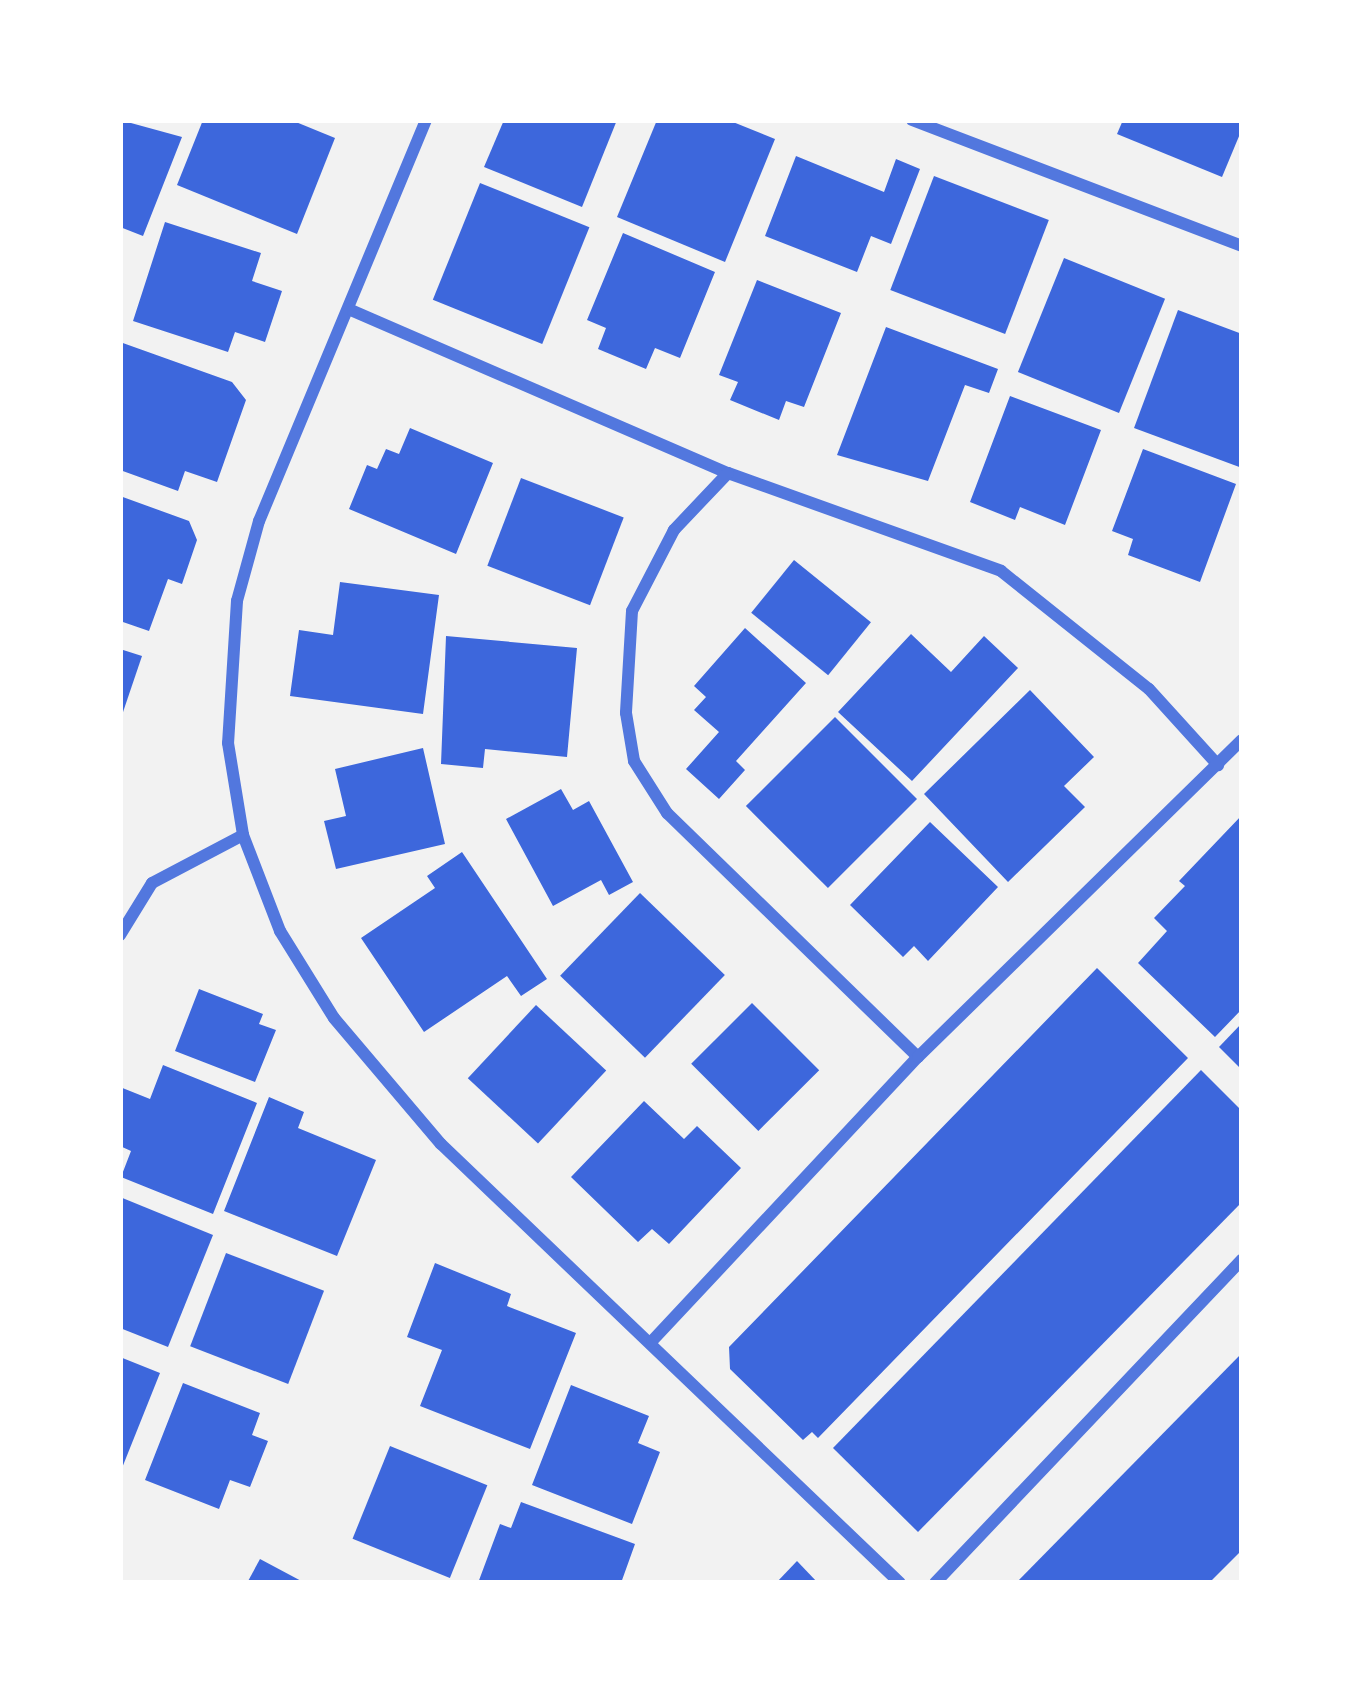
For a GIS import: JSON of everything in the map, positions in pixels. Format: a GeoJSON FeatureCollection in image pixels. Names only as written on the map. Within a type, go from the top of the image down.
{"type":"FeatureCollection","features":[{"type":"Feature","properties":{"kind":"street"},"geometry":{"type":"LineString","coordinates":[[426,120],[353,311],[259,521],[237,601],[228,743],[243,835],[280,931],[334,1018],[441,1144],[900,1583]]}},
{"type":"Feature","properties":{"kind":"street"},"geometry":{"type":"LineString","coordinates":[[912,120],[1242,246]]}},
{"type":"Feature","properties":{"kind":"street"},"geometry":{"type":"LineString","coordinates":[[353,311],[728,473],[1001,571],[1149,689],[1218,764]]}},
{"type":"Feature","properties":{"kind":"street"},"geometry":{"type":"LineString","coordinates":[[728,473],[674,530],[632,611],[626,713],[634,761],[668,813],[918,1057]]}},
{"type":"Feature","properties":{"kind":"street"},"geometry":{"type":"LineString","coordinates":[[652,1341],[918,1057],[1242,740]]}},
{"type":"Feature","properties":{"kind":"street"},"geometry":{"type":"LineString","coordinates":[[120,934],[152,883],[243,835]]}},
{"type":"Feature","properties":{"kind":"street"},"geometry":{"type":"LineString","coordinates":[[935,1583],[1242,1259]]}},
{"type":"Feature","properties":{"kind":"building"},"geometry":{"type":"Polygon","coordinates":[[[120,120],[182,137],[143,236],[120,227],[120,120]]]}},
{"type":"Feature","properties":{"kind":"building"},"geometry":{"type":"Polygon","coordinates":[[[203,120],[291,120],[335,138],[297,234],[177,185],[203,120]]]}},
{"type":"Feature","properties":{"kind":"building"},"geometry":{"type":"Polygon","coordinates":[[[504,120],[617,120],[582,207],[484,167],[504,120]]]}},
{"type":"Feature","properties":{"kind":"building"},"geometry":{"type":"Polygon","coordinates":[[[657,120],[728,120],[775,139],[725,262],[617,217],[657,120]]]}},
{"type":"Feature","properties":{"kind":"building"},"geometry":{"type":"Polygon","coordinates":[[[1123,120],[1242,120],[1242,129],[1222,177],[1117,134],[1123,120]]]}},
{"type":"Feature","properties":{"kind":"building"},"geometry":{"type":"Polygon","coordinates":[[[796,156],[884,192],[896,159],[920,169],[891,244],[871,236],[857,272],[765,236],[796,156]]]}},
{"type":"Feature","properties":{"kind":"building"},"geometry":{"type":"Polygon","coordinates":[[[934,176],[1049,220],[1005,334],[890,290],[934,176]]]}},
{"type":"Feature","properties":{"kind":"building"},"geometry":{"type":"Polygon","coordinates":[[[480,183],[589,227],[542,344],[433,300],[480,183]]]}},
{"type":"Feature","properties":{"kind":"building"},"geometry":{"type":"Polygon","coordinates":[[[165,222],[261,253],[252,281],[282,291],[265,342],[235,332],[228,352],[133,321],[165,222]]]}},
{"type":"Feature","properties":{"kind":"building"},"geometry":{"type":"Polygon","coordinates":[[[623,233],[715,272],[680,358],[655,348],[646,369],[598,349],[606,328],[587,320],[623,233]]]}},
{"type":"Feature","properties":{"kind":"building"},"geometry":{"type":"Polygon","coordinates":[[[1064,258],[1165,299],[1119,413],[1018,372],[1064,258]]]}},
{"type":"Feature","properties":{"kind":"building"},"geometry":{"type":"Polygon","coordinates":[[[757,280],[841,313],[804,407],[786,401],[779,420],[730,400],[738,382],[719,375],[757,280]]]}},
{"type":"Feature","properties":{"kind":"building"},"geometry":{"type":"Polygon","coordinates":[[[1178,310],[1242,334],[1242,468],[1134,428],[1178,310]]]}},
{"type":"Feature","properties":{"kind":"building"},"geometry":{"type":"Polygon","coordinates":[[[886,327],[998,369],[989,393],[965,385],[928,481],[837,455],[886,327]]]}},
{"type":"Feature","properties":{"kind":"building"},"geometry":{"type":"Polygon","coordinates":[[[120,342],[232,382],[246,400],[217,482],[185,471],[178,491],[120,470],[120,342]]]}},
{"type":"Feature","properties":{"kind":"building"},"geometry":{"type":"Polygon","coordinates":[[[1010,396],[1101,430],[1065,525],[1020,507],[1015,520],[970,502],[1010,396]]]}},
{"type":"Feature","properties":{"kind":"building"},"geometry":{"type":"Polygon","coordinates":[[[410,428],[493,463],[456,554],[349,509],[367,465],[377,469],[386,449],[399,454],[410,428]]]}},
{"type":"Feature","properties":{"kind":"building"},"geometry":{"type":"Polygon","coordinates":[[[1143,449],[1236,484],[1200,582],[1128,555],[1133,539],[1112,531],[1143,449]]]}},
{"type":"Feature","properties":{"kind":"building"},"geometry":{"type":"Polygon","coordinates":[[[521,478],[624,517],[590,605],[487,566],[521,478]]]}},
{"type":"Feature","properties":{"kind":"building"},"geometry":{"type":"Polygon","coordinates":[[[120,496],[189,521],[197,540],[182,584],[168,579],[149,631],[120,621],[120,496]]]}},
{"type":"Feature","properties":{"kind":"building"},"geometry":{"type":"Polygon","coordinates":[[[794,560],[871,622],[828,675],[751,613],[794,560]]]}},
{"type":"Feature","properties":{"kind":"building"},"geometry":{"type":"Polygon","coordinates":[[[340,582],[439,595],[423,714],[290,696],[299,630],[333,635],[340,582]]]}},
{"type":"Feature","properties":{"kind":"building"},"geometry":{"type":"Polygon","coordinates":[[[745,628],[806,683],[736,761],[745,770],[719,799],[686,769],[719,732],[694,710],[706,697],[694,686],[745,628]]]}},
{"type":"Feature","properties":{"kind":"building"},"geometry":{"type":"Polygon","coordinates":[[[911,634],[951,672],[984,636],[1018,668],[912,781],[838,712],[911,634]]]}},
{"type":"Feature","properties":{"kind":"building"},"geometry":{"type":"Polygon","coordinates":[[[446,636],[577,648],[567,757],[485,749],[483,768],[441,764],[446,636]]]}},
{"type":"Feature","properties":{"kind":"building"},"geometry":{"type":"Polygon","coordinates":[[[120,649],[142,656],[121,718],[120,718],[120,649]]]}},
{"type":"Feature","properties":{"kind":"building"},"geometry":{"type":"Polygon","coordinates":[[[1030,690],[1094,757],[1064,786],[1085,807],[1008,882],[924,794],[1030,690]]]}},
{"type":"Feature","properties":{"kind":"building"},"geometry":{"type":"Polygon","coordinates":[[[835,717],[917,799],[828,888],[746,806],[835,717]]]}},
{"type":"Feature","properties":{"kind":"building"},"geometry":{"type":"Polygon","coordinates":[[[423,748],[445,844],[336,869],[324,821],[346,816],[335,769],[423,748]]]}},
{"type":"Feature","properties":{"kind":"building"},"geometry":{"type":"Polygon","coordinates":[[[561,789],[573,810],[589,801],[633,882],[609,895],[601,880],[553,906],[506,819],[561,789]]]}},
{"type":"Feature","properties":{"kind":"building"},"geometry":{"type":"Polygon","coordinates":[[[1242,815],[1242,1009],[1215,1037],[1138,963],[1167,931],[1154,918],[1185,886],[1179,881],[1242,815]]]}},
{"type":"Feature","properties":{"kind":"building"},"geometry":{"type":"Polygon","coordinates":[[[930,822],[998,887],[928,961],[914,946],[903,957],[850,905],[930,822]]]}},
{"type":"Feature","properties":{"kind":"building"},"geometry":{"type":"Polygon","coordinates":[[[462,852],[547,979],[521,996],[507,976],[424,1032],[361,938],[435,888],[427,876],[462,852]]]}},
{"type":"Feature","properties":{"kind":"building"},"geometry":{"type":"Polygon","coordinates":[[[640,893],[725,975],[645,1058],[560,976],[640,893]]]}},
{"type":"Feature","properties":{"kind":"building"},"geometry":{"type":"Polygon","coordinates":[[[1097,968],[1188,1058],[818,1438],[812,1432],[803,1440],[730,1369],[729,1347],[1097,968]]]}},
{"type":"Feature","properties":{"kind":"building"},"geometry":{"type":"Polygon","coordinates":[[[199,989],[263,1014],[259,1024],[276,1030],[255,1082],[175,1051],[199,989]]]}},
{"type":"Feature","properties":{"kind":"building"},"geometry":{"type":"Polygon","coordinates":[[[752,1003],[819,1070],[758,1131],[691,1064],[752,1003]]]}},
{"type":"Feature","properties":{"kind":"building"},"geometry":{"type":"Polygon","coordinates":[[[536,1005],[606,1070],[538,1144],[468,1078],[536,1005]]]}},
{"type":"Feature","properties":{"kind":"building"},"geometry":{"type":"Polygon","coordinates":[[[1242,1023],[1242,1070],[1219,1047],[1242,1023]]]}},
{"type":"Feature","properties":{"kind":"building"},"geometry":{"type":"Polygon","coordinates":[[[163,1065],[257,1103],[213,1214],[121,1177],[131,1151],[120,1146],[120,1087],[150,1099],[163,1065]]]}},
{"type":"Feature","properties":{"kind":"building"},"geometry":{"type":"Polygon","coordinates":[[[1201,1070],[1242,1111],[1242,1202],[918,1532],[833,1448],[1201,1070]]]}},
{"type":"Feature","properties":{"kind":"building"},"geometry":{"type":"Polygon","coordinates":[[[269,1097],[304,1112],[298,1128],[376,1160],[337,1256],[224,1211],[269,1097]]]}},
{"type":"Feature","properties":{"kind":"building"},"geometry":{"type":"Polygon","coordinates":[[[644,1101],[684,1139],[697,1126],[741,1168],[669,1244],[652,1229],[638,1242],[571,1177],[644,1101]]]}},
{"type":"Feature","properties":{"kind":"building"},"geometry":{"type":"Polygon","coordinates":[[[120,1197],[213,1235],[168,1347],[120,1328],[120,1197]]]}},
{"type":"Feature","properties":{"kind":"building"},"geometry":{"type":"Polygon","coordinates":[[[226,1253],[324,1291],[288,1384],[190,1346],[226,1253]]]}},
{"type":"Feature","properties":{"kind":"building"},"geometry":{"type":"Polygon","coordinates":[[[435,1263],[511,1294],[507,1306],[576,1333],[530,1449],[420,1406],[442,1350],[407,1337],[435,1263]]]}},
{"type":"Feature","properties":{"kind":"building"},"geometry":{"type":"Polygon","coordinates":[[[1242,1353],[1242,1550],[1209,1583],[1016,1583],[1242,1353]]]}},
{"type":"Feature","properties":{"kind":"building"},"geometry":{"type":"Polygon","coordinates":[[[120,1357],[160,1373],[120,1473],[120,1357]]]}},
{"type":"Feature","properties":{"kind":"building"},"geometry":{"type":"Polygon","coordinates":[[[183,1383],[260,1413],[252,1435],[268,1441],[250,1487],[230,1480],[219,1509],[145,1480],[183,1383]]]}},
{"type":"Feature","properties":{"kind":"building"},"geometry":{"type":"Polygon","coordinates":[[[571,1385],[649,1416],[638,1443],[660,1452],[632,1524],[532,1485],[571,1385]]]}},
{"type":"Feature","properties":{"kind":"building"},"geometry":{"type":"Polygon","coordinates":[[[390,1446],[487,1485],[450,1578],[353,1539],[390,1446]]]}},
{"type":"Feature","properties":{"kind":"building"},"geometry":{"type":"Polygon","coordinates":[[[521,1502],[635,1544],[621,1583],[478,1583],[500,1524],[511,1528],[521,1502]]]}},
{"type":"Feature","properties":{"kind":"building"},"geometry":{"type":"Polygon","coordinates":[[[260,1559],[305,1583],[247,1583],[260,1559]]]}},
{"type":"Feature","properties":{"kind":"building"},"geometry":{"type":"Polygon","coordinates":[[[797,1561],[818,1583],[776,1583],[797,1561]]]}}]}
